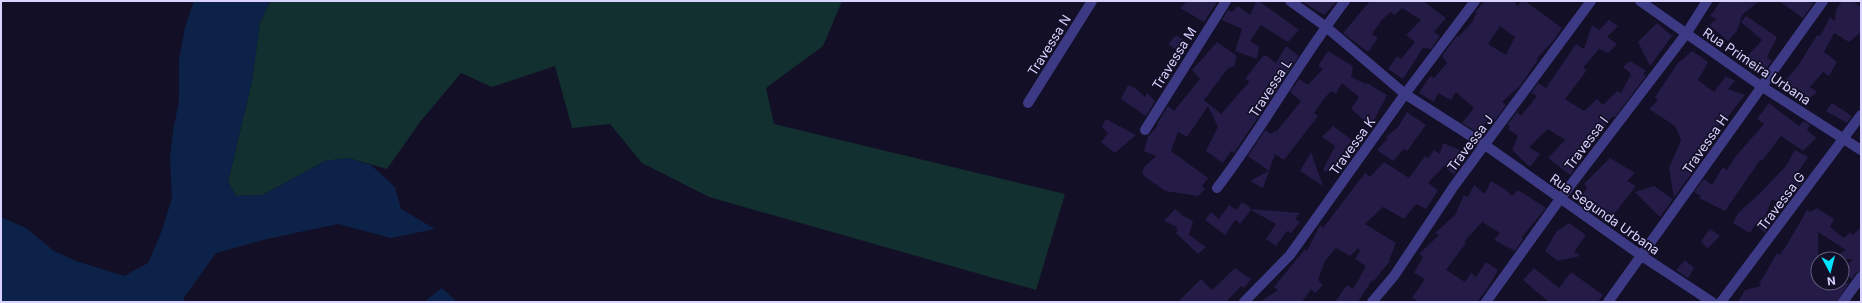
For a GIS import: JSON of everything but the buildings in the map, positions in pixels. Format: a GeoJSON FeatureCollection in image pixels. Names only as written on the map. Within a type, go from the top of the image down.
{"type":"FeatureCollection","features":[{"type":"Feature","properties":{"kind":"street","name":"Travessa N"},"geometry":{"type":"LineString","coordinates":[[1028,103],[1092,1]]}},
{"type":"Feature","properties":{"kind":"street","name":"Travessa M"},"geometry":{"type":"LineString","coordinates":[[1145,130],[1226,1]]}},
{"type":"Feature","properties":{"kind":"street","name":"Rua Segunda Urbana"},"geometry":{"type":"LineString","coordinates":[[1290,1],[1325,26],[1405,94],[1485,145],[1642,256],[1712,302]]}},
{"type":"Feature","properties":{"kind":"street","name":"Travessa L"},"geometry":{"type":"LineString","coordinates":[[1218,188],[1244,153],[1325,26],[1345,1]]}},
{"type":"Feature","properties":{"kind":"street","name":"Travessa K"},"geometry":{"type":"LineString","coordinates":[[1244,302],[1290,255],[1405,94],[1475,1]]}},
{"type":"Feature","properties":{"kind":"street","name":"Travessa J"},"geometry":{"type":"LineString","coordinates":[[1372,302],[1394,276],[1454,186],[1591,1]]}},
{"type":"Feature","properties":{"kind":"street","name":"Rua Primeira Urbana"},"geometry":{"type":"LineString","coordinates":[[1640,1],[1761,86],[1861,150]]}},
{"type":"Feature","properties":{"kind":"street","name":"Travessa I"},"geometry":{"type":"LineString","coordinates":[[1486,302],[1560,199],[1686,34],[1707,1]]}},
{"type":"Feature","properties":{"kind":"street","name":"Travessa H"},"geometry":{"type":"LineString","coordinates":[[1608,302],[1823,1]]}},
{"type":"Feature","properties":{"kind":"street","name":"Travessa G"},"geometry":{"type":"LineString","coordinates":[[1721,302],[1861,115]]}},
{"type":"Feature","properties":{"kind":"street"},"geometry":{"type":"LineString","coordinates":[[1843,302],[1861,277]]}},
{"type":"Feature","properties":{"kind":"green space"},"geometry":{"type":"Polygon","coordinates":[[[270,1],[842,1],[823,46],[766,88],[774,124],[1065,194],[1036,290],[709,197],[642,163],[610,124],[572,128],[555,66],[492,87],[461,73],[420,122],[387,169],[348,158],[325,161],[263,195],[236,196],[228,182],[252,81],[260,23],[270,1]]]}},
{"type":"Feature","properties":{"kind":"water"},"geometry":{"type":"Polygon","coordinates":[[[194,1],[270,1],[260,23],[252,81],[228,182],[236,196],[263,195],[325,161],[348,158],[371,165],[395,187],[401,209],[435,229],[391,238],[338,224],[267,239],[216,253],[183,299],[186,302],[1,302],[1,217],[26,228],[54,251],[76,261],[124,276],[148,263],[161,233],[172,198],[170,158],[173,131],[179,101],[179,60],[185,27],[194,1]]]}},
{"type":"Feature","properties":{"kind":"water"},"geometry":{"type":"Polygon","coordinates":[[[442,288],[457,302],[424,302],[442,288]]]}}]}
